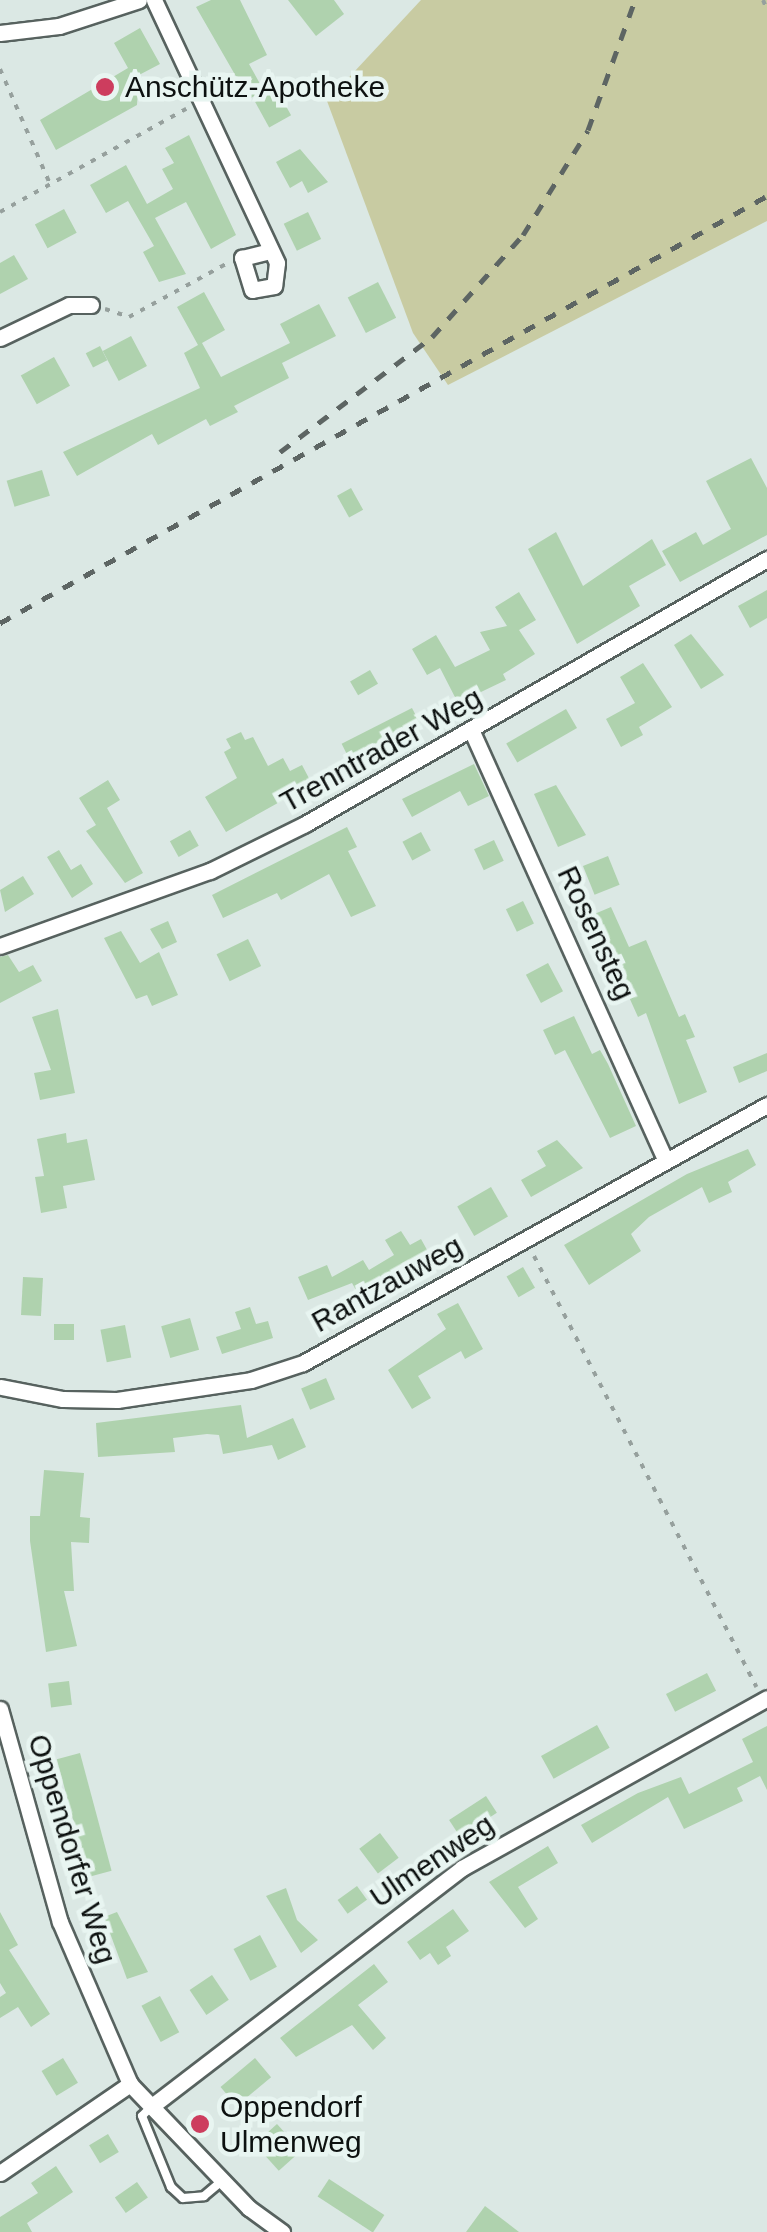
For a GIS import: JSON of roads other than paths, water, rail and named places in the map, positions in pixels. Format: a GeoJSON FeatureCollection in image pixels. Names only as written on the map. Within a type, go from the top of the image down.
{"type":"FeatureCollection","features":[{"type":"Feature","properties":{"kind":"street"},"geometry":{"type":"LineString","coordinates":[[0,33],[59,26],[139,0]]}},
{"type":"Feature","properties":{"kind":"street"},"geometry":{"type":"LineString","coordinates":[[154,0],[199,102],[270,251],[280,276],[264,290],[245,281],[242,258],[270,251]]}},
{"type":"Feature","properties":{"kind":"street"},"geometry":{"type":"LineString","coordinates":[[0,338],[69,304],[91,305]]}},
{"type":"Feature","properties":{"kind":"street","name":"Trenntrader Weg"},"geometry":{"type":"LineString","coordinates":[[0,946],[210,871],[473,734],[767,560]]}},
{"type":"Feature","properties":{"kind":"street","name":"Rosensteg"},"geometry":{"type":"LineString","coordinates":[[473,734],[664,1157]]}},
{"type":"Feature","properties":{"kind":"street","name":"Rantzauweg"},"geometry":{"type":"LineString","coordinates":[[1,1389],[63,1399],[116,1400],[251,1380],[303,1363],[664,1157],[767,1104]]}},
{"type":"Feature","properties":{"kind":"street"},"geometry":{"type":"LineString","coordinates":[[0,1379],[1,1389]]}},
{"type":"Feature","properties":{"kind":"street","name":"Ulmenweg"},"geometry":{"type":"LineString","coordinates":[[152,2106],[462,1868],[765,1699]]}},
{"type":"Feature","properties":{"kind":"street","name":"Oppendorfer Weg"},"geometry":{"type":"LineString","coordinates":[[0,1710],[60,1922],[130,2084],[223,2180],[282,2232]]}},
{"type":"Feature","properties":{"kind":"street"},"geometry":{"type":"LineString","coordinates":[[0,2173],[130,2084]]}},
{"type":"Feature","properties":{"kind":"lane"},"geometry":{"type":"LineString","coordinates":[[152,2106],[142,2116],[171,2187],[183,2198],[204,2196],[223,2180]]}},
{"type":"Feature","properties":{"kind":"railway"},"geometry":{"type":"LineString","coordinates":[[280,452],[432,337],[523,235],[588,130],[635,0]]}},
{"type":"Feature","properties":{"kind":"railway"},"geometry":{"type":"LineString","coordinates":[[0,623],[767,196]]}},
{"type":"Feature","properties":{"kind":"place","name":"Anschütz-Apotheke"},"geometry":{"type":"Point","coordinates":[105,87]}},
{"type":"Feature","properties":{"kind":"place","name":"Oppendorf Ulmenweg"},"geometry":{"type":"Point","coordinates":[200,2124]}}]}
